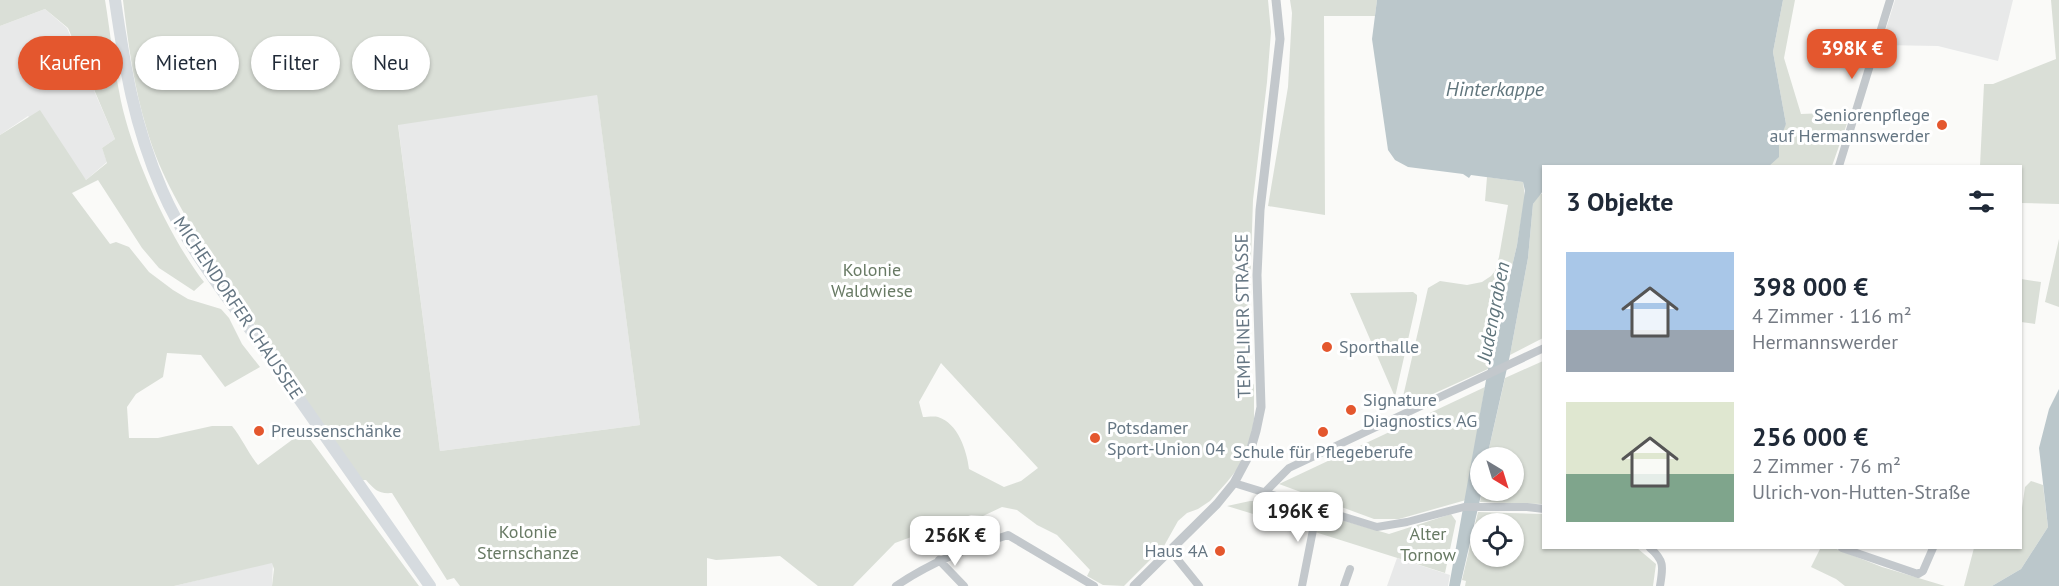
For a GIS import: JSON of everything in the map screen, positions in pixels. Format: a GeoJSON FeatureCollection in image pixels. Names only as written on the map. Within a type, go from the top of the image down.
{"type":"FeatureCollection","features":[{"type":"Feature","properties":{"kind":"main road","name":"MICHENDORFER CHAUSSEE"},"geometry":{"type":"LineString","coordinates":[[115,0],[126,78],[137,122],[162,191],[181,226],[221,287],[430,586]]}},
{"type":"Feature","properties":{"kind":"street","name":"TEMPLINER STRASSE"},"geometry":{"type":"LineString","coordinates":[[1134,586],[1217,504],[1234,483],[1249,455],[1256,432],[1261,407],[1257,275],[1260,198],[1280,39],[1276,0]]}},
{"type":"Feature","properties":{"kind":"street"},"geometry":{"type":"LineString","coordinates":[[1839,165],[1890,0]]}},
{"type":"Feature","properties":{"kind":"street"},"geometry":{"type":"LineString","coordinates":[[1265,492],[1289,468],[1542,349]]}},
{"type":"Feature","properties":{"kind":"street"},"geometry":{"type":"LineString","coordinates":[[1234,483],[1377,527],[1407,522],[1464,507],[1542,509]]}},
{"type":"Feature","properties":{"kind":"street"},"geometry":{"type":"LineString","coordinates":[[1302,586],[1312,530],[1321,510]]}},
{"type":"Feature","properties":{"kind":"street"},"geometry":{"type":"LineString","coordinates":[[896,586],[939,560],[966,548],[1008,535],[1094,586]]}},
{"type":"Feature","properties":{"kind":"street"},"geometry":{"type":"LineString","coordinates":[[1651,549],[1662,563],[1660,586]]}},
{"type":"Feature","properties":{"kind":"street"},"geometry":{"type":"LineString","coordinates":[[1845,549],[1918,574],[1923,571],[1933,549]]}},
{"type":"Feature","properties":{"kind":"street"},"geometry":{"type":"LineString","coordinates":[[1170,550],[1199,586]]}},
{"type":"Feature","properties":{"kind":"street"},"geometry":{"type":"LineString","coordinates":[[939,560],[964,586]]}},
{"type":"Feature","properties":{"kind":"street"},"geometry":{"type":"LineString","coordinates":[[1344,586],[1350,569]]}},
{"type":"Feature","properties":{"kind":"shaded area"},"geometry":{"type":"Polygon","coordinates":[[[1895,0],[2013,0],[1998,61],[1938,46],[1881,45],[1895,0]]]}},
{"type":"Feature","properties":{"kind":"shaded area"},"geometry":{"type":"Polygon","coordinates":[[[45,9],[67,28],[70,36],[18,36],[18,90],[94,90],[115,139],[102,148],[107,162],[86,180],[28,116],[0,135],[0,26],[45,9]]]}},
{"type":"Feature","properties":{"kind":"shaded area"},"geometry":{"type":"Polygon","coordinates":[[[597,94],[640,425],[440,451],[398,124],[597,94]]]}},
{"type":"Feature","properties":{"kind":"shaded area"},"geometry":{"type":"Polygon","coordinates":[[[1397,558],[1450,575],[1448,586],[1387,586],[1397,558]]]}},
{"type":"Feature","properties":{"kind":"shaded area"},"geometry":{"type":"Polygon","coordinates":[[[273,562],[272,586],[174,586],[273,562]]]}},
{"type":"Feature","properties":{"kind":"green space"},"geometry":{"type":"Polygon","coordinates":[[[0,0],[105,0],[110,36],[71,36],[68,28],[45,9],[0,26],[0,0]]]}},
{"type":"Feature","properties":{"kind":"green space"},"geometry":{"type":"Polygon","coordinates":[[[123,0],[1268,0],[1271,32],[1253,200],[1247,375],[1254,385],[1254,419],[1251,439],[1239,467],[1227,482],[1210,501],[1187,513],[1178,521],[1164,546],[1124,586],[1103,585],[1087,576],[1090,570],[1057,535],[1037,525],[1017,510],[1002,507],[983,516],[971,515],[895,543],[853,586],[818,586],[780,556],[716,560],[707,558],[707,586],[460,586],[454,578],[447,580],[392,493],[380,492],[366,480],[361,480],[220,272],[169,186],[153,149],[137,90],[239,90],[239,36],[135,36],[135,82],[123,0]],[[597,95],[398,125],[440,451],[640,425],[597,95]],[[941,363],[919,402],[923,417],[938,417],[945,420],[956,431],[964,446],[969,469],[1004,487],[1021,481],[1038,468],[941,363]]]}},
{"type":"Feature","properties":{"kind":"green space"},"geometry":{"type":"Polygon","coordinates":[[[1290,0],[1377,0],[1375,16],[1324,16],[1325,215],[1268,206],[1288,87],[1292,13],[1290,0]]]}},
{"type":"Feature","properties":{"kind":"green space"},"geometry":{"type":"Polygon","coordinates":[[[1783,0],[1795,0],[1784,58],[1801,114],[1851,112],[1832,165],[1751,165],[1786,124],[1773,52],[1783,0]]]}},
{"type":"Feature","properties":{"kind":"green space"},"geometry":{"type":"Polygon","coordinates":[[[2051,0],[2059,0],[2059,204],[2022,203],[2022,165],[1980,165],[1984,84],[1993,84],[2056,59],[2051,0]]]}},
{"type":"Feature","properties":{"kind":"green space"},"geometry":{"type":"Polygon","coordinates":[[[94,90],[119,90],[131,139],[152,191],[177,241],[204,282],[194,291],[159,268],[142,248],[98,180],[72,193],[110,244],[116,242],[129,247],[149,272],[188,299],[221,309],[229,318],[242,344],[260,367],[225,387],[201,355],[167,353],[163,377],[136,394],[127,407],[129,438],[158,438],[212,426],[232,426],[258,465],[304,431],[419,586],[272,586],[274,569],[272,563],[174,586],[0,586],[0,135],[40,110],[86,180],[107,163],[102,148],[115,139],[94,90]]]}},
{"type":"Feature","properties":{"kind":"green space"},"geometry":{"type":"Polygon","coordinates":[[[1487,177],[1523,182],[1525,197],[1517,245],[1488,369],[1411,404],[1402,401],[1428,288],[1440,281],[1467,285],[1482,282],[1495,271],[1508,205],[1485,201],[1487,177]]]}},
{"type":"Feature","properties":{"kind":"green space"},"geometry":{"type":"Polygon","coordinates":[[[1542,194],[1542,339],[1510,355],[1528,258],[1533,204],[1542,194]]]}},
{"type":"Feature","properties":{"kind":"green space"},"geometry":{"type":"Polygon","coordinates":[[[2059,239],[2059,307],[2045,302],[2059,239]]]}},
{"type":"Feature","properties":{"kind":"green space"},"geometry":{"type":"Polygon","coordinates":[[[2022,279],[2041,282],[2035,324],[2022,322],[2022,279]]]}},
{"type":"Feature","properties":{"kind":"green space"},"geometry":{"type":"Polygon","coordinates":[[[1413,292],[1417,295],[1417,300],[1395,397],[1350,293],[1413,292]]]}},
{"type":"Feature","properties":{"kind":"green space"},"geometry":{"type":"Polygon","coordinates":[[[1542,361],[1542,504],[1480,502],[1524,501],[1524,447],[1489,447],[1505,378],[1542,361]]]}},
{"type":"Feature","properties":{"kind":"green space"},"geometry":{"type":"Polygon","coordinates":[[[1485,387],[1475,447],[1470,447],[1470,476],[1466,500],[1399,519],[1374,519],[1279,484],[1485,387]]]}},
{"type":"Feature","properties":{"kind":"green space"},"geometry":{"type":"Polygon","coordinates":[[[2031,481],[2043,485],[2048,527],[2021,569],[1992,586],[1964,586],[1974,549],[2022,549],[2022,508],[2025,487],[2031,481]]]}},
{"type":"Feature","properties":{"kind":"green space"},"geometry":{"type":"Polygon","coordinates":[[[1250,501],[1273,501],[1314,513],[1309,531],[1227,506],[1250,501]]]}},
{"type":"Feature","properties":{"kind":"green space","name":"Alter Tornow"},"geometry":{"type":"Polygon","coordinates":[[[1524,513],[1542,514],[1542,549],[1638,549],[1656,564],[1653,586],[1465,586],[1466,581],[1462,580],[1470,546],[1470,567],[1524,567],[1524,513]]]}},
{"type":"Feature","properties":{"kind":"green space","name":"Alter Tornow"},"geometry":{"type":"Polygon","coordinates":[[[1321,514],[1389,534],[1451,514],[1456,521],[1445,573],[1315,532],[1321,514]]]}},
{"type":"Feature","properties":{"kind":"green space"},"geometry":{"type":"Polygon","coordinates":[[[1820,549],[1837,549],[1882,567],[1945,586],[1845,586],[1811,567],[1820,549]]]}},
{"type":"Feature","properties":{"kind":"water","name":"Hinterkappe"},"geometry":{"type":"Polygon","coordinates":[[[1377,0],[1783,0],[1773,52],[1786,124],[1779,142],[1779,157],[1770,165],[1542,165],[1542,192],[1533,204],[1528,258],[1510,355],[1489,447],[1474,447],[1488,369],[1517,245],[1525,191],[1523,182],[1471,175],[1469,178],[1463,174],[1408,167],[1395,160],[1388,150],[1372,39],[1377,0]]]}},
{"type":"Feature","properties":{"kind":"water"},"geometry":{"type":"Polygon","coordinates":[[[2059,389],[2059,586],[1992,586],[2021,569],[2048,527],[2039,448],[2049,409],[2059,389]]]}},
{"type":"Feature","properties":{"kind":"water","name":"Hinterkappe"},"geometry":{"type":"Polygon","coordinates":[[[1470,469],[1470,501],[1480,501],[1477,513],[1470,513],[1470,543],[1460,586],[1449,586],[1470,469]]]}},
{"type":"Feature","properties":{"kind":"place","name":"Seniorenpflege auf Hermannswerder"},"geometry":{"type":"Point","coordinates":[1942,125]}},
{"type":"Feature","properties":{"kind":"place","name":"Sporthalle"},"geometry":{"type":"Point","coordinates":[1327,347]}},
{"type":"Feature","properties":{"kind":"place","name":"Signature Diagnostics AG"},"geometry":{"type":"Point","coordinates":[1351,410]}},
{"type":"Feature","properties":{"kind":"place","name":"Preussenschänke"},"geometry":{"type":"Point","coordinates":[259,431]}},
{"type":"Feature","properties":{"kind":"place","name":"Schule für Pflegeberufe"},"geometry":{"type":"Point","coordinates":[1323,432]}},
{"type":"Feature","properties":{"kind":"place","name":"Potsdamer Sport-Union 04"},"geometry":{"type":"Point","coordinates":[1095,438]}},
{"type":"Feature","properties":{"kind":"place","name":"Haus 4A"},"geometry":{"type":"Point","coordinates":[1220,551]}},
{"type":"Feature","properties":{"kind":"park label","name":"Kolonie Waldwiese"},"geometry":{"type":"Point","coordinates":[872,280]}},
{"type":"Feature","properties":{"kind":"park label","name":"Kolonie Sternschanze"},"geometry":{"type":"Point","coordinates":[528,542]}},
{"type":"Feature","properties":{"kind":"water label","name":"Judengraben"},"geometry":{"type":"Point","coordinates":[1493,312]}}]}
